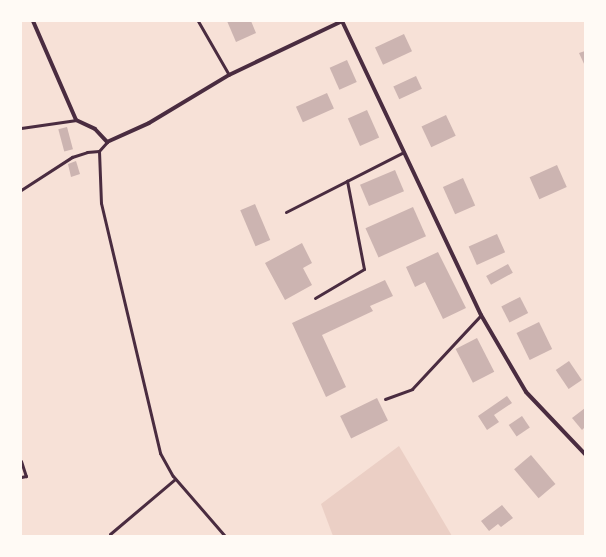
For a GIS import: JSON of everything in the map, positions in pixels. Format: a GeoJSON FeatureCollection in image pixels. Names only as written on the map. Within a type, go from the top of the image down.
{"type":"FeatureCollection","features":[{"type":"Feature","properties":{"kind":"street"},"geometry":{"type":"LineString","coordinates":[[33,21],[76,120],[95,129],[106,142],[150,123],[229,75],[342,21],[481,315],[526,392],[585,454]]}},
{"type":"Feature","properties":{"kind":"lane"},"geometry":{"type":"LineString","coordinates":[[198,21],[229,75]]}},
{"type":"Feature","properties":{"kind":"lane"},"geometry":{"type":"LineString","coordinates":[[21,128],[76,120]]}},
{"type":"Feature","properties":{"kind":"lane"},"geometry":{"type":"LineString","coordinates":[[106,142],[99,152],[101,203],[160,453],[175,479],[225,536]]}},
{"type":"Feature","properties":{"kind":"lane"},"geometry":{"type":"LineString","coordinates":[[21,190],[72,157],[87,152],[99,152]]}},
{"type":"Feature","properties":{"kind":"lane"},"geometry":{"type":"LineString","coordinates":[[286,212],[404,152]]}},
{"type":"Feature","properties":{"kind":"lane"},"geometry":{"type":"LineString","coordinates":[[315,298],[364,269],[347,181]]}},
{"type":"Feature","properties":{"kind":"lane"},"geometry":{"type":"LineString","coordinates":[[385,399],[412,389],[481,315]]}},
{"type":"Feature","properties":{"kind":"lane"},"geometry":{"type":"LineString","coordinates":[[21,461],[26,476],[21,477]]}},
{"type":"Feature","properties":{"kind":"lane"},"geometry":{"type":"LineString","coordinates":[[110,534],[175,479]]}},
{"type":"Feature","properties":{"kind":"shaded area"},"geometry":{"type":"Polygon","coordinates":[[[399,446],[452,536],[333,536],[321,504],[399,446]]]}},
{"type":"Feature","properties":{"kind":"building"},"geometry":{"type":"Polygon","coordinates":[[[227,21],[251,21],[256,33],[236,42],[227,21]]]}},
{"type":"Feature","properties":{"kind":"building"},"geometry":{"type":"Polygon","coordinates":[[[404,34],[412,51],[383,65],[375,48],[404,34]]]}},
{"type":"Feature","properties":{"kind":"building"},"geometry":{"type":"Polygon","coordinates":[[[585,51],[585,66],[579,53],[585,51]]]}},
{"type":"Feature","properties":{"kind":"building"},"geometry":{"type":"Polygon","coordinates":[[[347,60],[357,82],[339,90],[330,68],[347,60]]]}},
{"type":"Feature","properties":{"kind":"building"},"geometry":{"type":"Polygon","coordinates":[[[416,76],[422,89],[399,99],[393,87],[416,76]]]}},
{"type":"Feature","properties":{"kind":"building"},"geometry":{"type":"Polygon","coordinates":[[[327,93],[334,109],[303,122],[296,107],[327,93]]]}},
{"type":"Feature","properties":{"kind":"building"},"geometry":{"type":"Polygon","coordinates":[[[367,110],[379,137],[360,146],[348,119],[367,110]]]}},
{"type":"Feature","properties":{"kind":"building"},"geometry":{"type":"Polygon","coordinates":[[[446,115],[456,136],[431,147],[422,126],[446,115]]]}},
{"type":"Feature","properties":{"kind":"building"},"geometry":{"type":"Polygon","coordinates":[[[67,127],[73,149],[64,152],[58,129],[67,127]]]}},
{"type":"Feature","properties":{"kind":"building"},"geometry":{"type":"Polygon","coordinates":[[[76,161],[80,174],[71,177],[68,164],[76,161]]]}},
{"type":"Feature","properties":{"kind":"building"},"geometry":{"type":"Polygon","coordinates":[[[557,165],[567,187],[539,199],[530,177],[557,165]]]}},
{"type":"Feature","properties":{"kind":"building"},"geometry":{"type":"Polygon","coordinates":[[[395,170],[404,191],[369,206],[360,185],[395,170]]]}},
{"type":"Feature","properties":{"kind":"building"},"geometry":{"type":"Polygon","coordinates":[[[463,178],[475,205],[455,214],[443,187],[463,178]]]}},
{"type":"Feature","properties":{"kind":"building"},"geometry":{"type":"Polygon","coordinates":[[[255,204],[270,240],[256,246],[240,210],[255,204]]]}},
{"type":"Feature","properties":{"kind":"building"},"geometry":{"type":"Polygon","coordinates":[[[413,207],[426,236],[379,257],[365,228],[413,207]]]}},
{"type":"Feature","properties":{"kind":"building"},"geometry":{"type":"Polygon","coordinates":[[[497,234],[505,252],[477,265],[469,247],[497,234]]]}},
{"type":"Feature","properties":{"kind":"building"},"geometry":{"type":"Polygon","coordinates":[[[302,243],[312,263],[303,268],[312,285],[285,300],[265,263],[302,243]]]}},
{"type":"Feature","properties":{"kind":"building"},"geometry":{"type":"Polygon","coordinates":[[[438,252],[466,308],[443,319],[425,282],[415,287],[406,267],[438,252]]]}},
{"type":"Feature","properties":{"kind":"building"},"geometry":{"type":"Polygon","coordinates":[[[508,264],[513,273],[491,285],[486,276],[508,264]]]}},
{"type":"Feature","properties":{"kind":"building"},"geometry":{"type":"Polygon","coordinates":[[[385,280],[393,296],[370,306],[373,311],[322,335],[346,387],[326,397],[292,323],[385,280]]]}},
{"type":"Feature","properties":{"kind":"building"},"geometry":{"type":"Polygon","coordinates":[[[520,297],[528,313],[509,323],[501,307],[520,297]]]}},
{"type":"Feature","properties":{"kind":"building"},"geometry":{"type":"Polygon","coordinates":[[[539,322],[552,349],[530,360],[517,333],[539,322]]]}},
{"type":"Feature","properties":{"kind":"building"},"geometry":{"type":"Polygon","coordinates":[[[477,338],[494,372],[473,383],[456,349],[477,338]]]}},
{"type":"Feature","properties":{"kind":"building"},"geometry":{"type":"Polygon","coordinates":[[[569,361],[582,380],[569,389],[556,370],[569,361]]]}},
{"type":"Feature","properties":{"kind":"building"},"geometry":{"type":"Polygon","coordinates":[[[507,396],[512,403],[494,415],[499,422],[487,430],[478,416],[507,396]]]}},
{"type":"Feature","properties":{"kind":"building"},"geometry":{"type":"Polygon","coordinates":[[[377,398],[388,420],[351,438],[340,416],[377,398]]]}},
{"type":"Feature","properties":{"kind":"building"},"geometry":{"type":"Polygon","coordinates":[[[585,408],[585,427],[582,430],[572,418],[585,408]]]}},
{"type":"Feature","properties":{"kind":"building"},"geometry":{"type":"Polygon","coordinates":[[[522,416],[530,428],[517,437],[509,425],[522,416]]]}},
{"type":"Feature","properties":{"kind":"building"},"geometry":{"type":"Polygon","coordinates":[[[531,455],[555,484],[539,498],[514,469],[531,455]]]}},
{"type":"Feature","properties":{"kind":"building"},"geometry":{"type":"Polygon","coordinates":[[[502,505],[513,518],[501,527],[498,524],[489,531],[481,521],[502,505]]]}}]}
